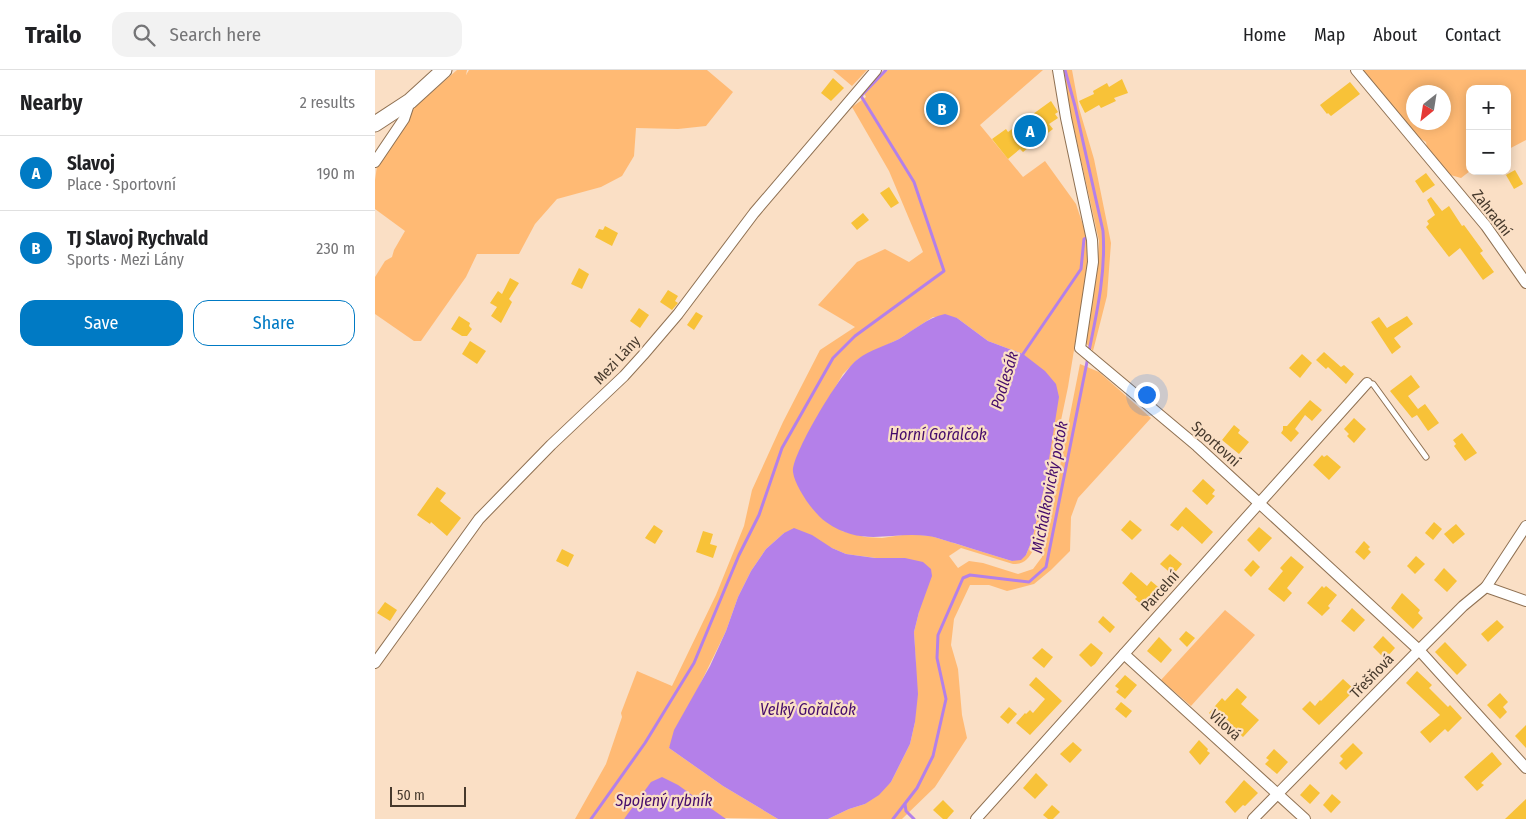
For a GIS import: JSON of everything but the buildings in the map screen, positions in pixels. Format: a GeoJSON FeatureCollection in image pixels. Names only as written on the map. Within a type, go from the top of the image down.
{"type":"FeatureCollection","features":[{"type":"Feature","properties":{"kind":"street"},"geometry":{"type":"LineString","coordinates":[[375,124],[410,101],[444,70]]}},
{"type":"Feature","properties":{"kind":"street","name":"Mezi Lány"},"geometry":{"type":"LineString","coordinates":[[375,663],[479,519],[643,355],[678,314],[754,213],[876,70]]}},
{"type":"Feature","properties":{"kind":"street","name":"Sportovní"},"geometry":{"type":"LineString","coordinates":[[1058,70],[1066,118],[1092,240],[1093,262],[1080,348],[1197,446],[1419,650],[1526,768]]}},
{"type":"Feature","properties":{"kind":"street","name":"Zahradní"},"geometry":{"type":"LineString","coordinates":[[1356,70],[1485,226],[1526,283]]}},
{"type":"Feature","properties":{"kind":"street"},"geometry":{"type":"LineString","coordinates":[[375,162],[403,119],[410,101]]}},
{"type":"Feature","properties":{"kind":"street","name":"Parcelní"},"geometry":{"type":"LineString","coordinates":[[976,819],[1367,382]]}},
{"type":"Feature","properties":{"kind":"street","name":"Třešňová"},"geometry":{"type":"LineString","coordinates":[[1253,819],[1463,606],[1486,587],[1526,526]]}},
{"type":"Feature","properties":{"kind":"street"},"geometry":{"type":"LineString","coordinates":[[1486,587],[1526,601]]}},
{"type":"Feature","properties":{"kind":"street","name":"Vilová"},"geometry":{"type":"LineString","coordinates":[[1124,654],[1305,819]]}},
{"type":"Feature","properties":{"kind":"lane"},"geometry":{"type":"LineString","coordinates":[[1367,382],[1373,384],[1425,457]]}},
{"type":"Feature","properties":{"kind":"shaded area"},"geometry":{"type":"Polygon","coordinates":[[[457,70],[467,70],[466,75],[469,70],[707,70],[733,92],[706,126],[678,129],[636,128],[634,156],[622,176],[601,187],[557,199],[535,224],[519,254],[477,254],[466,277],[421,341],[414,341],[375,314],[375,277],[385,261],[392,257],[405,231],[375,209],[377,166],[415,107],[457,70]]]}},
{"type":"Feature","properties":{"kind":"shaded area"},"geometry":{"type":"Polygon","coordinates":[[[833,70],[867,70],[852,86],[833,70]]]}},
{"type":"Feature","properties":{"kind":"shaded area"},"geometry":{"type":"Polygon","coordinates":[[[888,70],[1043,70],[980,125],[1023,177],[1045,161],[1076,204],[1089,243],[1087,270],[1068,387],[1034,549],[1026,560],[1013,564],[961,548],[949,556],[958,568],[969,561],[983,563],[1018,574],[1033,569],[1042,557],[1080,364],[1099,372],[1151,418],[1078,498],[1071,517],[1070,551],[1051,570],[1034,584],[1007,591],[989,585],[970,585],[954,619],[951,645],[958,669],[962,715],[967,738],[935,787],[902,819],[828,819],[865,804],[891,782],[910,744],[915,722],[916,666],[914,632],[919,612],[905,558],[876,558],[846,554],[784,533],[766,549],[751,571],[738,597],[726,631],[669,748],[723,786],[778,819],[627,816],[624,819],[575,819],[606,764],[622,717],[621,713],[637,671],[672,686],[716,595],[744,526],[752,490],[783,422],[820,350],[855,327],[818,305],[857,262],[885,249],[909,262],[923,252],[889,171],[852,107],[866,97],[864,93],[888,70]],[[933,317],[899,339],[858,359],[843,374],[811,429],[842,531],[865,537],[882,538],[909,534],[931,536],[1012,561],[1026,555],[1032,540],[1045,484],[1023,354],[988,341],[957,318],[933,317]]]}},
{"type":"Feature","properties":{"kind":"shaded area"},"geometry":{"type":"Polygon","coordinates":[[[1061,70],[1072,70],[1079,108],[1094,159],[1111,243],[1107,296],[1093,351],[1085,342],[1097,273],[1099,241],[1061,70]]]}},
{"type":"Feature","properties":{"kind":"shaded area"},"geometry":{"type":"Polygon","coordinates":[[[1361,70],[1526,70],[1526,140],[1511,148],[1511,85],[1466,85],[1466,174],[1461,178],[1447,174],[1427,148],[1426,142],[1411,130],[1451,130],[1451,85],[1406,85],[1406,124],[1361,70]]]}},
{"type":"Feature","properties":{"kind":"shaded area"},"geometry":{"type":"Polygon","coordinates":[[[1225,610],[1255,635],[1191,706],[1161,680],[1225,610]]]}},
{"type":"Feature","properties":{"kind":"water","name":"Horní Gořalčok"},"geometry":{"type":"Polygon","coordinates":[[[945,314],[957,318],[988,341],[1023,354],[1045,371],[1056,384],[1059,397],[1045,484],[1032,540],[1026,555],[1021,560],[1012,561],[931,537],[914,535],[865,537],[839,530],[816,513],[797,485],[793,472],[800,449],[830,395],[851,366],[867,353],[899,339],[932,318],[945,314]]]}},
{"type":"Feature","properties":{"kind":"water","name":"Velký Gořalčok"},"geometry":{"type":"Polygon","coordinates":[[[794,528],[812,535],[832,548],[846,554],[875,558],[905,558],[923,562],[931,569],[932,576],[914,632],[918,694],[910,744],[891,782],[879,795],[865,804],[828,819],[778,819],[723,786],[669,748],[674,730],[710,666],[726,631],[738,597],[751,571],[766,549],[784,533],[794,528]]]}},
{"type":"Feature","properties":{"kind":"water","name":"Spojený rybník"},"geometry":{"type":"Polygon","coordinates":[[[662,777],[678,785],[726,819],[624,819],[651,782],[662,777]]]}},
{"type":"Feature","properties":{"kind":"waterway"},"geometry":{"type":"LineString","coordinates":[[591,819],[645,743],[694,663],[739,555],[759,515],[782,448],[833,358],[855,336],[944,271],[914,182],[861,96],[886,70]]}},
{"type":"Feature","properties":{"kind":"waterway","name":"Michálkovický potok"},"geometry":{"type":"LineString","coordinates":[[1065,70],[1103,231],[1102,277],[1089,351]]}},
{"type":"Feature","properties":{"kind":"waterway","name":"Podlesák"},"geometry":{"type":"LineString","coordinates":[[1022,357],[1081,269],[1084,239],[1088,237]]}},
{"type":"Feature","properties":{"kind":"waterway","name":"Michálkovický potok"},"geometry":{"type":"LineString","coordinates":[[893,819],[917,788],[933,756],[946,699],[937,658],[938,635],[963,578],[970,575],[1029,582],[1046,567],[1088,357]]}},
{"type":"Feature","properties":{"kind":"waterway"},"geometry":{"type":"LineString","coordinates":[[905,804],[906,811],[914,819]]}},
{"type":"Feature","properties":{"kind":"place","name":"TJ Slavoj Rychvald"},"geometry":{"type":"Point","coordinates":[942,109]}},
{"type":"Feature","properties":{"kind":"place","name":"Slavoj"},"geometry":{"type":"Point","coordinates":[1030,131]}}]}
